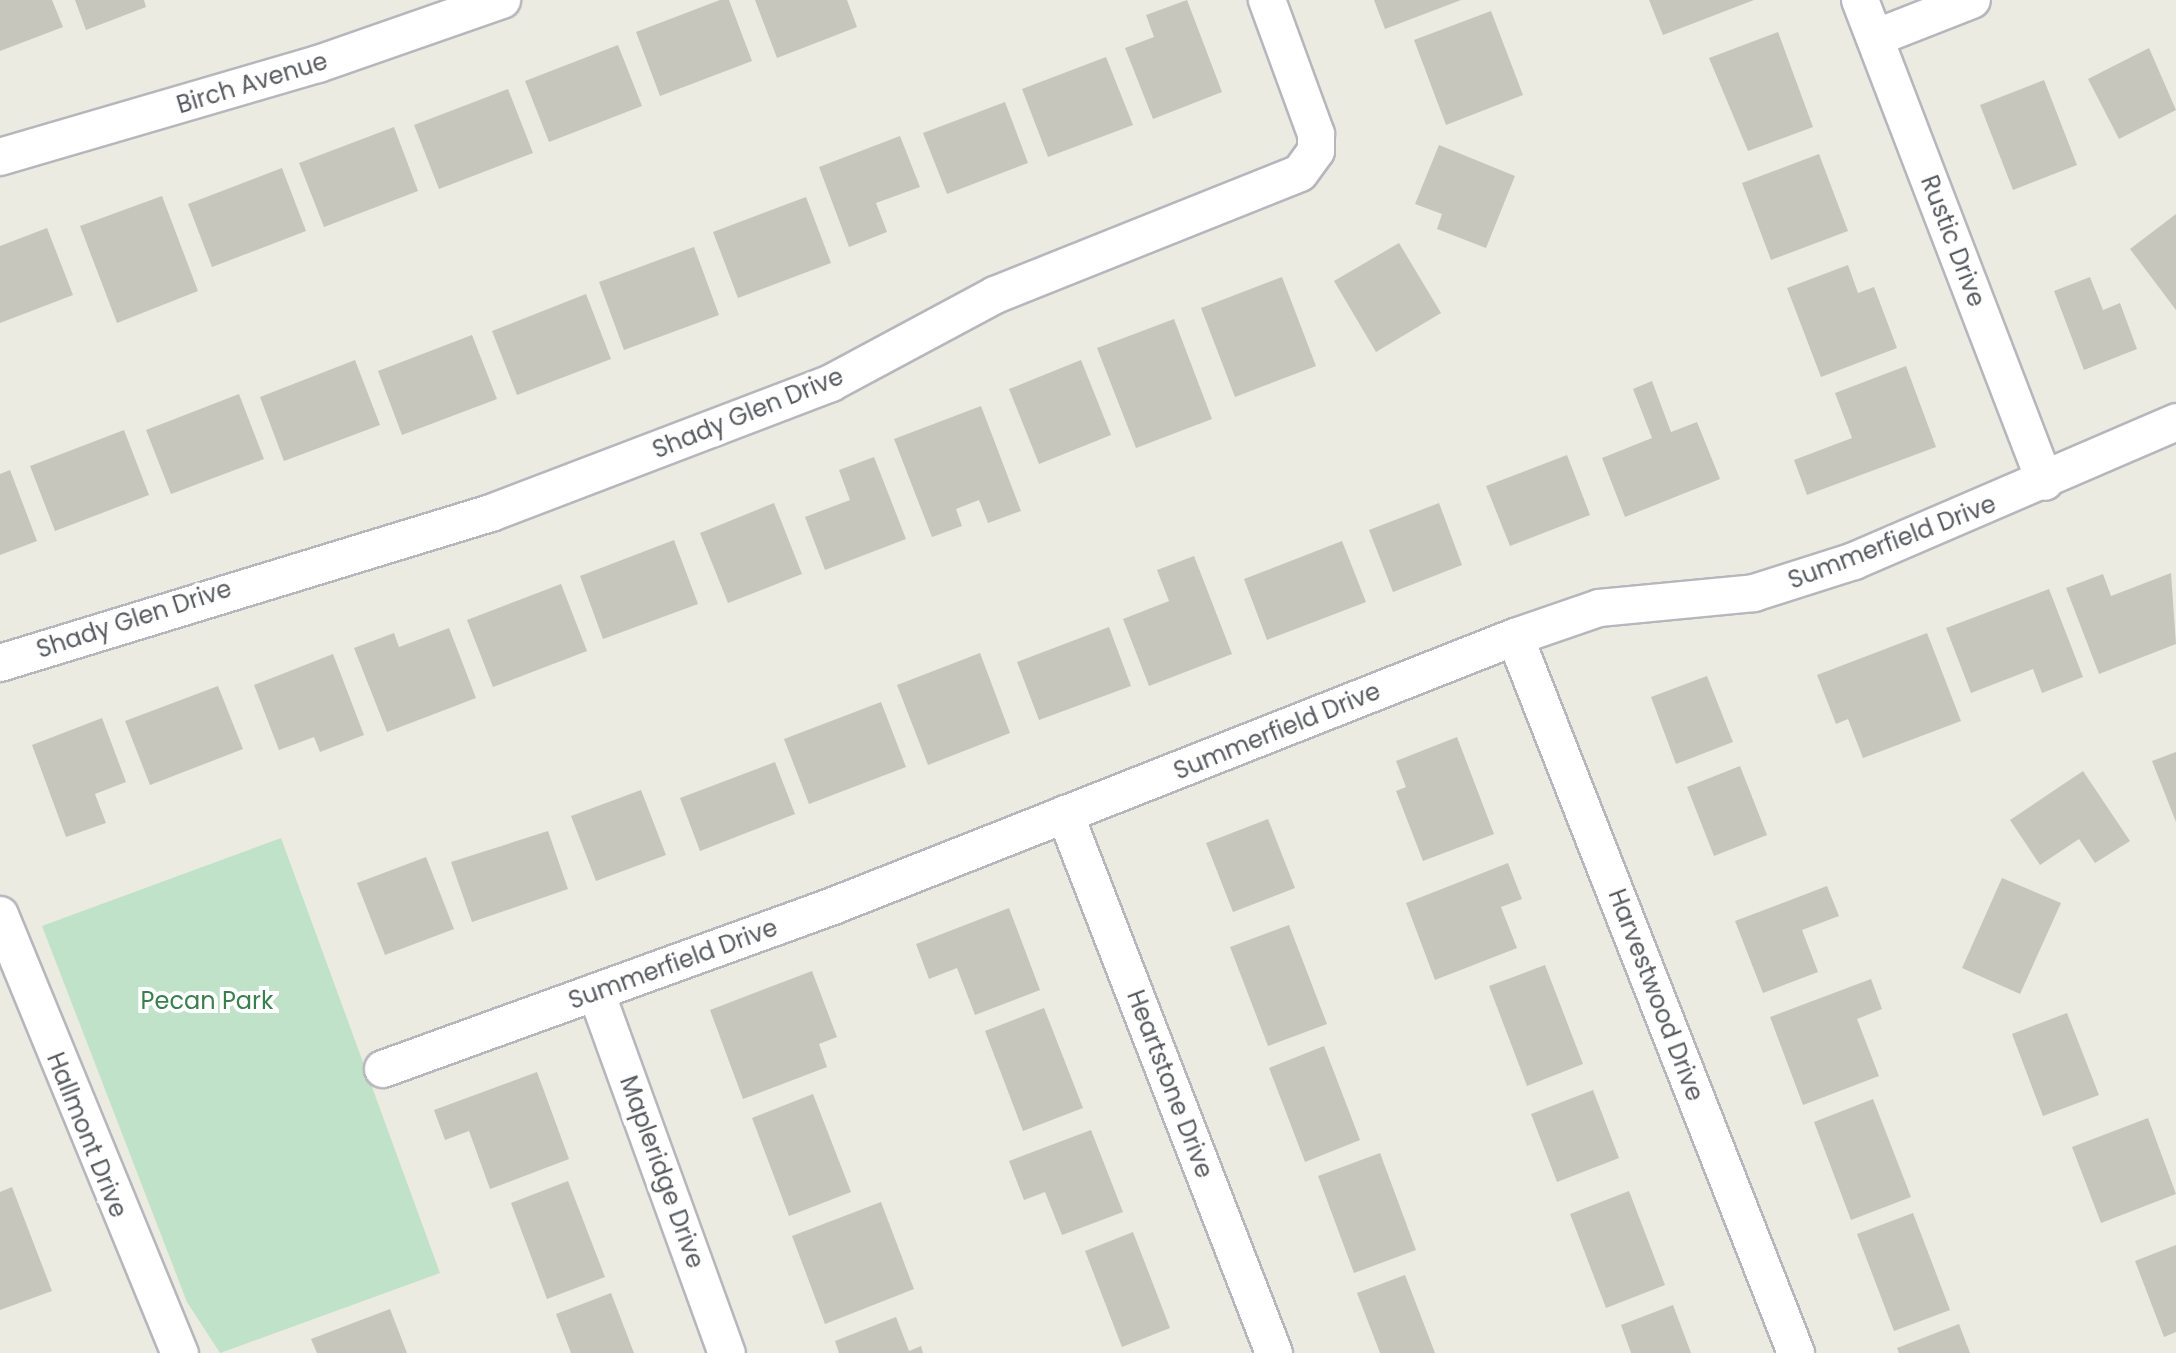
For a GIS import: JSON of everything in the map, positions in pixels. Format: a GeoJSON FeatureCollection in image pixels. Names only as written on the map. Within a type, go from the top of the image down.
{"type":"FeatureCollection","features":[{"type":"Feature","properties":{"kind":"street","name":"Birch Avenue"},"geometry":{"type":"LineString","coordinates":[[0,157],[318,64],[502,0]]}},
{"type":"Feature","properties":{"kind":"street","name":"Shady Glen Drive"},"geometry":{"type":"LineString","coordinates":[[0,663],[491,513],[831,383],[995,295],[1300,173],[1316,151],[1316,134],[1267,0]]}},
{"type":"Feature","properties":{"kind":"street","name":"Rustic Drive"},"geometry":{"type":"LineString","coordinates":[[1860,0],[2045,482]]}},
{"type":"Feature","properties":{"kind":"street"},"geometry":{"type":"LineString","coordinates":[[1875,38],[1972,0]]}},
{"type":"Feature","properties":{"kind":"street","name":"Summerfield Drive"},"geometry":{"type":"LineString","coordinates":[[383,1069],[596,992],[1065,814],[1515,637],[1599,608],[1754,593],[2045,482],[2176,422]]}},
{"type":"Feature","properties":{"kind":"street","name":"Harvestwood Drive"},"geometry":{"type":"LineString","coordinates":[[1515,637],[1796,1353]]}},
{"type":"Feature","properties":{"kind":"street","name":"Heartstone Drive"},"geometry":{"type":"LineString","coordinates":[[1065,814],[1274,1353]]}},
{"type":"Feature","properties":{"kind":"street","name":"Hallmont Drive"},"geometry":{"type":"LineString","coordinates":[[0,915],[180,1353]]}},
{"type":"Feature","properties":{"kind":"street","name":"Mapleridge Drive"},"geometry":{"type":"LineString","coordinates":[[596,992],[727,1353]]}},
{"type":"Feature","properties":{"kind":"green space","name":"Pecan Park"},"geometry":{"type":"Polygon","coordinates":[[[281,838],[440,1273],[220,1353],[187,1302],[42,926],[281,838]]]}},
{"type":"Feature","properties":{"kind":"building"},"geometry":{"type":"Polygon","coordinates":[[[0,0],[52,0],[63,27],[0,51],[0,0]]]}},
{"type":"Feature","properties":{"kind":"building"},"geometry":{"type":"Polygon","coordinates":[[[75,0],[144,0],[146,7],[86,30],[75,0]]]}},
{"type":"Feature","properties":{"kind":"building"},"geometry":{"type":"Polygon","coordinates":[[[720,0],[729,0],[752,61],[660,96],[636,32],[720,0]]]}},
{"type":"Feature","properties":{"kind":"building"},"geometry":{"type":"Polygon","coordinates":[[[755,0],[847,0],[857,27],[777,58],[755,0]]]}},
{"type":"Feature","properties":{"kind":"building"},"geometry":{"type":"Polygon","coordinates":[[[1187,0],[1222,92],[1153,119],[1125,48],[1154,37],[1146,15],[1187,0]]]}},
{"type":"Feature","properties":{"kind":"building"},"geometry":{"type":"Polygon","coordinates":[[[1374,0],[1461,0],[1385,29],[1374,0]]]}},
{"type":"Feature","properties":{"kind":"building"},"geometry":{"type":"Polygon","coordinates":[[[1649,0],[1754,0],[1663,35],[1649,0]]]}},
{"type":"Feature","properties":{"kind":"building"},"geometry":{"type":"Polygon","coordinates":[[[1491,11],[1523,95],[1446,125],[1414,40],[1491,11]]]}},
{"type":"Feature","properties":{"kind":"building"},"geometry":{"type":"Polygon","coordinates":[[[1778,32],[1813,127],[1748,151],[1709,58],[1778,32]]]}},
{"type":"Feature","properties":{"kind":"building"},"geometry":{"type":"Polygon","coordinates":[[[618,45],[642,106],[549,142],[525,81],[618,45]]]}},
{"type":"Feature","properties":{"kind":"building"},"geometry":{"type":"Polygon","coordinates":[[[2149,48],[2176,110],[2119,139],[2088,79],[2149,48]]]}},
{"type":"Feature","properties":{"kind":"building"},"geometry":{"type":"Polygon","coordinates":[[[1106,57],[1133,125],[1048,157],[1022,89],[1106,57]]]}},
{"type":"Feature","properties":{"kind":"building"},"geometry":{"type":"Polygon","coordinates":[[[2044,80],[2077,165],[2013,190],[1980,105],[2044,80]]]}},
{"type":"Feature","properties":{"kind":"building"},"geometry":{"type":"Polygon","coordinates":[[[508,89],[533,153],[439,189],[414,125],[508,89]]]}},
{"type":"Feature","properties":{"kind":"building"},"geometry":{"type":"Polygon","coordinates":[[[1005,102],[1028,163],[947,194],[923,133],[1005,102]]]}},
{"type":"Feature","properties":{"kind":"building"},"geometry":{"type":"Polygon","coordinates":[[[394,127],[418,191],[324,227],[299,163],[394,127]]]}},
{"type":"Feature","properties":{"kind":"building"},"geometry":{"type":"Polygon","coordinates":[[[900,136],[920,187],[876,203],[887,232],[849,247],[819,167],[900,136]]]}},
{"type":"Feature","properties":{"kind":"building"},"geometry":{"type":"Polygon","coordinates":[[[1439,145],[1515,176],[1486,248],[1437,229],[1442,214],[1415,204],[1439,145]]]}},
{"type":"Feature","properties":{"kind":"building"},"geometry":{"type":"Polygon","coordinates":[[[1819,154],[1848,231],[1771,260],[1742,183],[1819,154]]]}},
{"type":"Feature","properties":{"kind":"building"},"geometry":{"type":"Polygon","coordinates":[[[282,168],[306,231],[212,267],[188,204],[282,168]]]}},
{"type":"Feature","properties":{"kind":"building"},"geometry":{"type":"Polygon","coordinates":[[[162,196],[198,291],[117,323],[80,226],[162,196]]]}},
{"type":"Feature","properties":{"kind":"building"},"geometry":{"type":"Polygon","coordinates":[[[806,197],[831,263],[738,298],[713,232],[806,197]]]}},
{"type":"Feature","properties":{"kind":"building"},"geometry":{"type":"Polygon","coordinates":[[[2176,214],[2176,310],[2130,249],[2176,214]]]}},
{"type":"Feature","properties":{"kind":"building"},"geometry":{"type":"Polygon","coordinates":[[[47,228],[73,295],[0,323],[0,246],[47,228]]]}},
{"type":"Feature","properties":{"kind":"building"},"geometry":{"type":"Polygon","coordinates":[[[1399,243],[1441,313],[1376,352],[1334,281],[1399,243]]]}},
{"type":"Feature","properties":{"kind":"building"},"geometry":{"type":"Polygon","coordinates":[[[694,247],[719,315],[624,350],[599,282],[694,247]]]}},
{"type":"Feature","properties":{"kind":"building"},"geometry":{"type":"Polygon","coordinates":[[[1848,265],[1858,293],[1874,287],[1897,348],[1821,377],[1787,288],[1848,265]]]}},
{"type":"Feature","properties":{"kind":"building"},"geometry":{"type":"Polygon","coordinates":[[[1282,277],[1316,366],[1235,397],[1201,308],[1282,277]]]}},
{"type":"Feature","properties":{"kind":"building"},"geometry":{"type":"Polygon","coordinates":[[[2090,277],[2103,310],[2120,303],[2137,349],[2084,370],[2054,291],[2090,277]]]}},
{"type":"Feature","properties":{"kind":"building"},"geometry":{"type":"Polygon","coordinates":[[[586,294],[611,359],[517,395],[492,331],[586,294]]]}},
{"type":"Feature","properties":{"kind":"building"},"geometry":{"type":"Polygon","coordinates":[[[1174,319],[1212,419],[1136,448],[1097,348],[1174,319]]]}},
{"type":"Feature","properties":{"kind":"building"},"geometry":{"type":"Polygon","coordinates":[[[472,335],[497,399],[402,435],[378,371],[472,335]]]}},
{"type":"Feature","properties":{"kind":"building"},"geometry":{"type":"Polygon","coordinates":[[[355,360],[380,425],[284,461],[260,397],[355,360]]]}},
{"type":"Feature","properties":{"kind":"building"},"geometry":{"type":"Polygon","coordinates":[[[1081,360],[1111,435],[1039,464],[1009,389],[1081,360]]]}},
{"type":"Feature","properties":{"kind":"building"},"geometry":{"type":"Polygon","coordinates":[[[1906,366],[1936,447],[1807,495],[1794,460],[1852,438],[1835,393],[1906,366]]]}},
{"type":"Feature","properties":{"kind":"building"},"geometry":{"type":"Polygon","coordinates":[[[1652,381],[1671,432],[1697,422],[1720,479],[1625,517],[1602,458],[1652,438],[1633,389],[1652,381]]]}},
{"type":"Feature","properties":{"kind":"building"},"geometry":{"type":"Polygon","coordinates":[[[239,394],[264,459],[171,494],[146,430],[239,394]]]}},
{"type":"Feature","properties":{"kind":"building"},"geometry":{"type":"Polygon","coordinates":[[[981,406],[1021,511],[988,523],[979,500],[956,509],[962,526],[932,537],[894,439],[981,406]]]}},
{"type":"Feature","properties":{"kind":"building"},"geometry":{"type":"Polygon","coordinates":[[[124,430],[149,495],[55,531],[30,466],[124,430]]]}},
{"type":"Feature","properties":{"kind":"building"},"geometry":{"type":"Polygon","coordinates":[[[1567,455],[1590,515],[1510,546],[1486,486],[1567,455]]]}},
{"type":"Feature","properties":{"kind":"building"},"geometry":{"type":"Polygon","coordinates":[[[874,457],[906,539],[825,570],[805,517],[850,500],[839,470],[874,457]]]}},
{"type":"Feature","properties":{"kind":"building"},"geometry":{"type":"Polygon","coordinates":[[[10,470],[37,541],[0,555],[0,474],[10,470]]]}},
{"type":"Feature","properties":{"kind":"building"},"geometry":{"type":"Polygon","coordinates":[[[774,503],[802,574],[728,603],[700,533],[774,503]]]}},
{"type":"Feature","properties":{"kind":"building"},"geometry":{"type":"Polygon","coordinates":[[[1439,503],[1462,565],[1393,592],[1369,530],[1439,503]]]}},
{"type":"Feature","properties":{"kind":"building"},"geometry":{"type":"Polygon","coordinates":[[[674,540],[698,604],[603,639],[580,576],[674,540]]]}},
{"type":"Feature","properties":{"kind":"building"},"geometry":{"type":"Polygon","coordinates":[[[1342,541],[1366,602],[1267,640],[1244,579],[1342,541]]]}},
{"type":"Feature","properties":{"kind":"building"},"geometry":{"type":"Polygon","coordinates":[[[1194,556],[1232,654],[1149,686],[1123,619],[1169,601],[1157,570],[1194,556]]]}},
{"type":"Feature","properties":{"kind":"building"},"geometry":{"type":"Polygon","coordinates":[[[2171,573],[2176,644],[2099,674],[2066,588],[2103,574],[2111,596],[2171,573]]]}},
{"type":"Feature","properties":{"kind":"building"},"geometry":{"type":"Polygon","coordinates":[[[561,584],[587,651],[493,687],[467,620],[561,584]]]}},
{"type":"Feature","properties":{"kind":"building"},"geometry":{"type":"Polygon","coordinates":[[[2049,589],[2083,677],[2042,693],[2033,669],[1971,693],[1946,628],[2049,589]]]}},
{"type":"Feature","properties":{"kind":"building"},"geometry":{"type":"Polygon","coordinates":[[[1109,627],[1131,686],[1039,720],[1017,662],[1109,627]]]}},
{"type":"Feature","properties":{"kind":"building"},"geometry":{"type":"Polygon","coordinates":[[[449,628],[476,698],[387,732],[354,648],[394,633],[399,647],[449,628]]]}},
{"type":"Feature","properties":{"kind":"building"},"geometry":{"type":"Polygon","coordinates":[[[1927,633],[1961,721],[1863,758],[1848,719],[1836,724],[1817,675],[1927,633]]]}},
{"type":"Feature","properties":{"kind":"building"},"geometry":{"type":"Polygon","coordinates":[[[980,653],[1010,733],[928,765],[897,685],[980,653]]]}},
{"type":"Feature","properties":{"kind":"building"},"geometry":{"type":"Polygon","coordinates":[[[333,654],[364,735],[320,752],[314,737],[279,750],[254,685],[333,654]]]}},
{"type":"Feature","properties":{"kind":"building"},"geometry":{"type":"Polygon","coordinates":[[[1707,676],[1733,742],[1676,764],[1651,697],[1707,676]]]}},
{"type":"Feature","properties":{"kind":"building"},"geometry":{"type":"Polygon","coordinates":[[[218,686],[243,749],[150,785],[125,721],[218,686]]]}},
{"type":"Feature","properties":{"kind":"building"},"geometry":{"type":"Polygon","coordinates":[[[881,702],[906,767],[809,804],[784,739],[881,702]]]}},
{"type":"Feature","properties":{"kind":"building"},"geometry":{"type":"Polygon","coordinates":[[[102,718],[126,782],[95,794],[106,823],[66,837],[32,745],[102,718]]]}},
{"type":"Feature","properties":{"kind":"building"},"geometry":{"type":"Polygon","coordinates":[[[1457,737],[1494,834],[1423,861],[1396,791],[1406,787],[1396,761],[1457,737]]]}},
{"type":"Feature","properties":{"kind":"building"},"geometry":{"type":"Polygon","coordinates":[[[2176,752],[2176,822],[2152,761],[2176,752]]]}},
{"type":"Feature","properties":{"kind":"building"},"geometry":{"type":"Polygon","coordinates":[[[775,762],[795,814],[700,851],[680,798],[775,762]]]}},
{"type":"Feature","properties":{"kind":"building"},"geometry":{"type":"Polygon","coordinates":[[[1740,766],[1767,835],[1714,856],[1687,787],[1740,766]]]}},
{"type":"Feature","properties":{"kind":"building"},"geometry":{"type":"Polygon","coordinates":[[[2083,771],[2130,841],[2095,863],[2079,839],[2040,865],[2010,820],[2083,771]]]}},
{"type":"Feature","properties":{"kind":"building"},"geometry":{"type":"Polygon","coordinates":[[[641,790],[666,855],[596,881],[571,816],[641,790]]]}},
{"type":"Feature","properties":{"kind":"building"},"geometry":{"type":"Polygon","coordinates":[[[1268,819],[1295,888],[1233,912],[1206,843],[1268,819]]]}},
{"type":"Feature","properties":{"kind":"building"},"geometry":{"type":"Polygon","coordinates":[[[548,831],[568,889],[472,922],[451,862],[548,831]]]}},
{"type":"Feature","properties":{"kind":"building"},"geometry":{"type":"Polygon","coordinates":[[[426,857],[454,929],[385,955],[357,883],[426,857]]]}},
{"type":"Feature","properties":{"kind":"building"},"geometry":{"type":"Polygon","coordinates":[[[1508,863],[1522,899],[1501,907],[1517,948],[1435,980],[1406,903],[1508,863]]]}},
{"type":"Feature","properties":{"kind":"building"},"geometry":{"type":"Polygon","coordinates":[[[2002,878],[2061,903],[2020,994],[1962,968],[2002,878]]]}},
{"type":"Feature","properties":{"kind":"building"},"geometry":{"type":"Polygon","coordinates":[[[1827,886],[1839,916],[1802,930],[1818,972],[1763,993],[1735,921],[1827,886]]]}},
{"type":"Feature","properties":{"kind":"building"},"geometry":{"type":"Polygon","coordinates":[[[1009,908],[1040,990],[975,1015],[957,968],[929,979],[916,944],[1009,908]]]}},
{"type":"Feature","properties":{"kind":"building"},"geometry":{"type":"Polygon","coordinates":[[[1289,925],[1327,1024],[1268,1046],[1230,947],[1289,925]]]}},
{"type":"Feature","properties":{"kind":"building"},"geometry":{"type":"Polygon","coordinates":[[[1545,965],[1583,1064],[1527,1086],[1489,986],[1545,965]]]}},
{"type":"Feature","properties":{"kind":"building"},"geometry":{"type":"Polygon","coordinates":[[[812,971],[837,1037],[819,1044],[827,1067],[743,1099],[710,1010],[812,971]]]}},
{"type":"Feature","properties":{"kind":"building"},"geometry":{"type":"Polygon","coordinates":[[[1871,979],[1882,1009],[1857,1019],[1879,1076],[1803,1105],[1770,1017],[1871,979]]]}},
{"type":"Feature","properties":{"kind":"building"},"geometry":{"type":"Polygon","coordinates":[[[1044,1008],[1083,1108],[1023,1131],[985,1031],[1044,1008]]]}},
{"type":"Feature","properties":{"kind":"building"},"geometry":{"type":"Polygon","coordinates":[[[2067,1013],[2099,1095],[2043,1116],[2012,1034],[2067,1013]]]}},
{"type":"Feature","properties":{"kind":"building"},"geometry":{"type":"Polygon","coordinates":[[[1324,1046],[1360,1140],[1305,1162],[1269,1068],[1324,1046]]]}},
{"type":"Feature","properties":{"kind":"building"},"geometry":{"type":"Polygon","coordinates":[[[537,1072],[569,1159],[490,1189],[469,1131],[445,1140],[434,1110],[537,1072]]]}},
{"type":"Feature","properties":{"kind":"building"},"geometry":{"type":"Polygon","coordinates":[[[1593,1090],[1619,1158],[1557,1182],[1531,1114],[1593,1090]]]}},
{"type":"Feature","properties":{"kind":"building"},"geometry":{"type":"Polygon","coordinates":[[[813,1094],[851,1192],[789,1216],[752,1118],[813,1094]]]}},
{"type":"Feature","properties":{"kind":"building"},"geometry":{"type":"Polygon","coordinates":[[[1873,1099],[1911,1197],[1851,1220],[1814,1122],[1873,1099]]]}},
{"type":"Feature","properties":{"kind":"building"},"geometry":{"type":"Polygon","coordinates":[[[2148,1118],[2176,1194],[2101,1223],[2072,1147],[2148,1118]]]}},
{"type":"Feature","properties":{"kind":"building"},"geometry":{"type":"Polygon","coordinates":[[[1091,1130],[1123,1212],[1062,1235],[1045,1192],[1024,1200],[1009,1161],[1091,1130]]]}},
{"type":"Feature","properties":{"kind":"building"},"geometry":{"type":"Polygon","coordinates":[[[1380,1153],[1416,1250],[1354,1273],[1318,1176],[1380,1153]]]}},
{"type":"Feature","properties":{"kind":"building"},"geometry":{"type":"Polygon","coordinates":[[[568,1181],[605,1277],[547,1299],[511,1203],[568,1181]]]}},
{"type":"Feature","properties":{"kind":"building"},"geometry":{"type":"Polygon","coordinates":[[[12,1187],[52,1291],[0,1310],[0,1192],[12,1187]]]}},
{"type":"Feature","properties":{"kind":"building"},"geometry":{"type":"Polygon","coordinates":[[[1629,1191],[1665,1285],[1606,1308],[1570,1214],[1629,1191]]]}},
{"type":"Feature","properties":{"kind":"building"},"geometry":{"type":"Polygon","coordinates":[[[881,1202],[914,1289],[825,1324],[792,1236],[881,1202]]]}},
{"type":"Feature","properties":{"kind":"building"},"geometry":{"type":"Polygon","coordinates":[[[1913,1213],[1950,1310],[1894,1331],[1857,1234],[1913,1213]]]}},
{"type":"Feature","properties":{"kind":"building"},"geometry":{"type":"Polygon","coordinates":[[[1133,1232],[1170,1328],[1122,1347],[1085,1251],[1133,1232]]]}},
{"type":"Feature","properties":{"kind":"building"},"geometry":{"type":"Polygon","coordinates":[[[2176,1245],[2176,1332],[2164,1337],[2135,1261],[2176,1245]]]}},
{"type":"Feature","properties":{"kind":"building"},"geometry":{"type":"Polygon","coordinates":[[[1405,1275],[1435,1353],[1380,1353],[1357,1293],[1405,1275]]]}},
{"type":"Feature","properties":{"kind":"building"},"geometry":{"type":"Polygon","coordinates":[[[611,1293],[634,1353],[571,1353],[556,1314],[611,1293]]]}},
{"type":"Feature","properties":{"kind":"building"},"geometry":{"type":"Polygon","coordinates":[[[1673,1305],[1691,1353],[1631,1353],[1621,1325],[1673,1305]]]}},
{"type":"Feature","properties":{"kind":"building"},"geometry":{"type":"Polygon","coordinates":[[[390,1309],[407,1353],[317,1353],[311,1339],[390,1309]]]}},
{"type":"Feature","properties":{"kind":"building"},"geometry":{"type":"Polygon","coordinates":[[[896,1317],[909,1351],[921,1346],[923,1353],[839,1353],[835,1341],[896,1317]]]}},
{"type":"Feature","properties":{"kind":"building"},"geometry":{"type":"Polygon","coordinates":[[[1959,1324],[1970,1353],[1899,1353],[1897,1348],[1959,1324]]]}}]}
